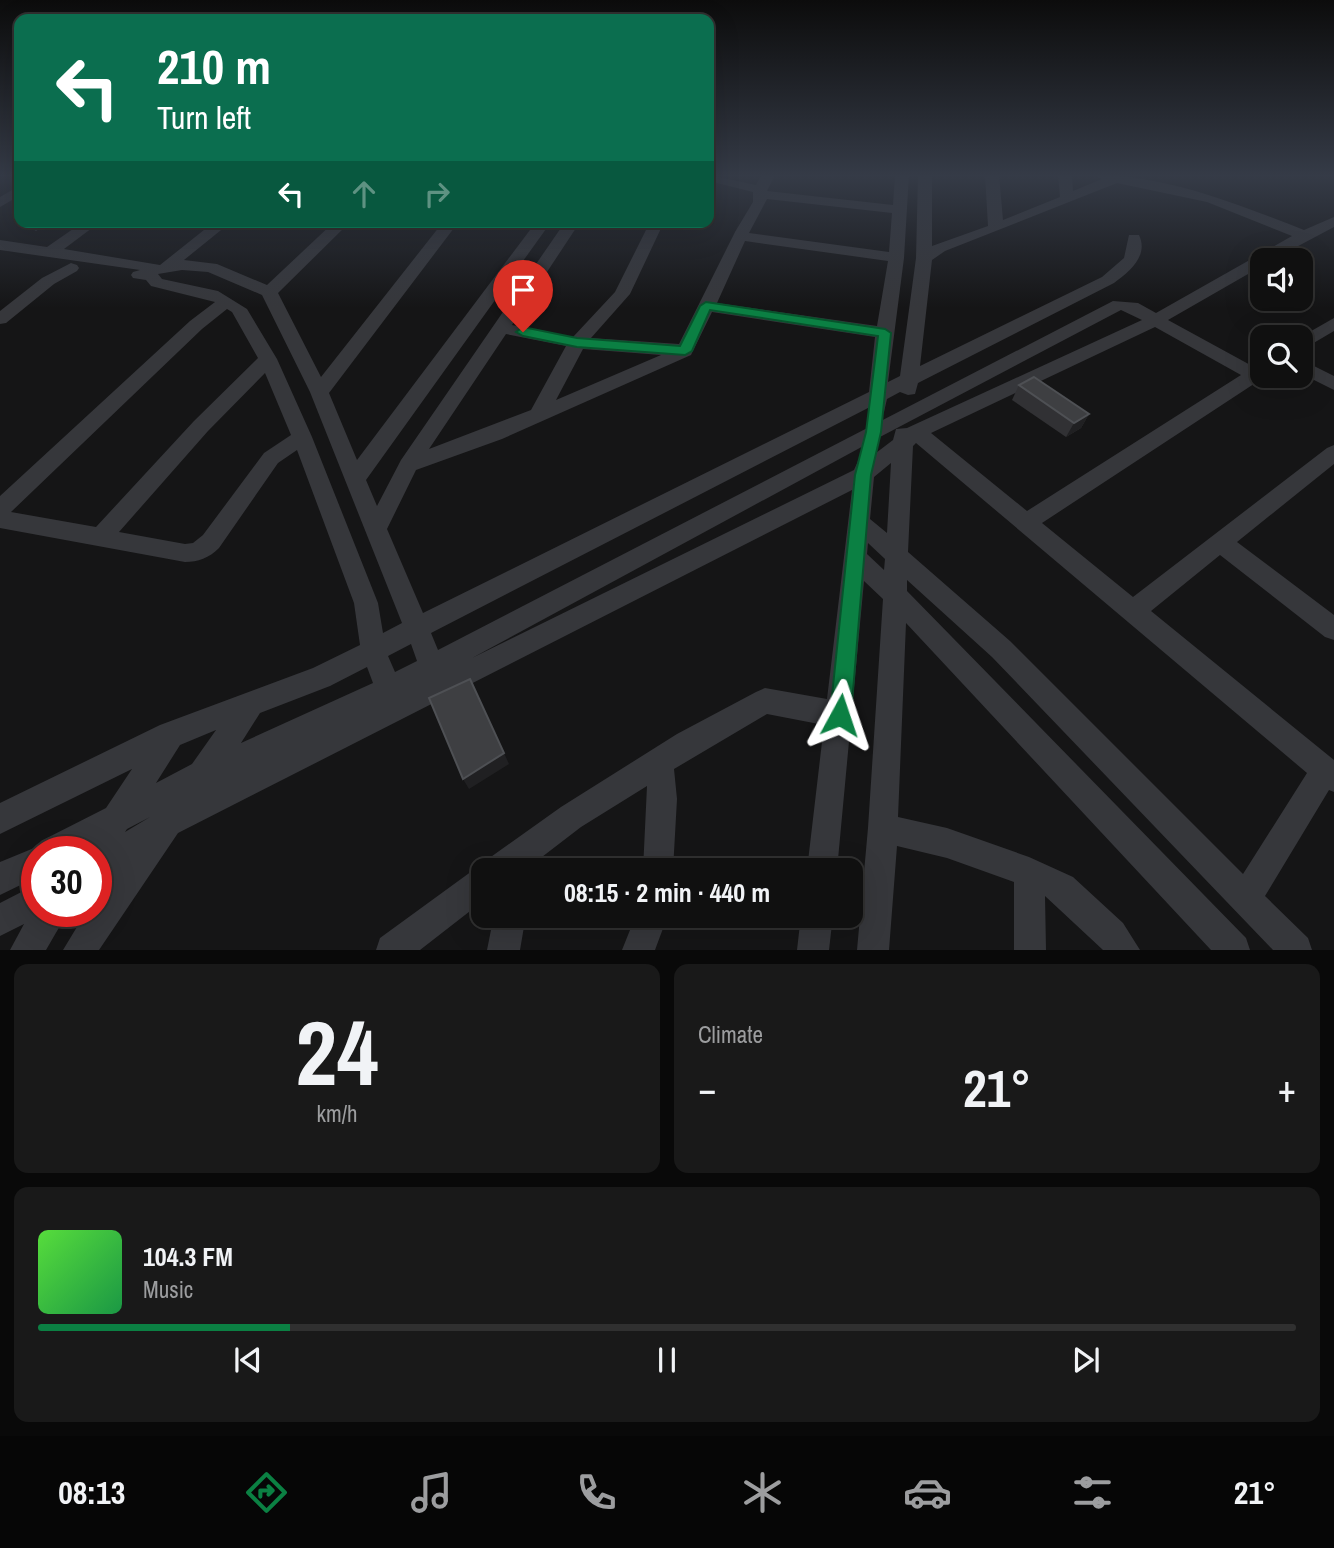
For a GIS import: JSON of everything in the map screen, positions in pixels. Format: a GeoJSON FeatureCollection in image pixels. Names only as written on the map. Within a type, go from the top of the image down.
{"type":"FeatureCollection","features":[{"type":"Feature","properties":{"kind":"street"},"geometry":{"type":"LineString","coordinates":[[408,465],[495,434],[685,351],[750,219]]}},
{"type":"Feature","properties":{"kind":"street"},"geometry":{"type":"LineString","coordinates":[[823,858],[863,475],[878,397],[899,219]]}},
{"type":"Feature","properties":{"kind":"street"},"geometry":{"type":"LineString","coordinates":[[873,950],[910,379],[924,258],[924,219]]}},
{"type":"Feature","properties":{"kind":"street"},"geometry":{"type":"LineString","coordinates":[[995,219],[996,228]]}},
{"type":"Feature","properties":{"kind":"street"},"geometry":{"type":"LineString","coordinates":[[924,258],[940,248],[1017,219]]}},
{"type":"Feature","properties":{"kind":"street"},"geometry":{"type":"LineString","coordinates":[[1264,219],[1304,235]]}},
{"type":"Feature","properties":{"kind":"street"},"geometry":{"type":"LineString","coordinates":[[83,836],[202,774],[389,689],[873,432],[908,430],[1154,321],[1334,220]]}},
{"type":"Feature","properties":{"kind":"street"},"geometry":{"type":"LineString","coordinates":[[49,253],[84,228]]}},
{"type":"Feature","properties":{"kind":"street"},"geometry":{"type":"LineString","coordinates":[[153,273],[205,228]]}},
{"type":"Feature","properties":{"kind":"street"},"geometry":{"type":"LineString","coordinates":[[0,254],[49,253],[153,273],[217,228]]}},
{"type":"Feature","properties":{"kind":"street"},"geometry":{"type":"LineString","coordinates":[[270,292],[338,228]]}},
{"type":"Feature","properties":{"kind":"street"},"geometry":{"type":"LineString","coordinates":[[319,391],[447,228]]}},
{"type":"Feature","properties":{"kind":"street"},"geometry":{"type":"LineString","coordinates":[[355,480],[540,228]]}},
{"type":"Feature","properties":{"kind":"street"},"geometry":{"type":"LineString","coordinates":[[376,529],[408,465],[569,228]]}},
{"type":"Feature","properties":{"kind":"street"},"geometry":{"type":"LineString","coordinates":[[539,414],[577,343],[622,294],[654,228]]}},
{"type":"Feature","properties":{"kind":"street"},"geometry":{"type":"LineString","coordinates":[[741,236],[896,258]]}},
{"type":"Feature","properties":{"kind":"street"},"geometry":{"type":"LineString","coordinates":[[0,819],[170,736],[321,677],[994,339],[1108,280],[1132,260],[1134,239]]}},
{"type":"Feature","properties":{"kind":"street"},"geometry":{"type":"LineString","coordinates":[[0,254],[71,268],[153,273],[181,265],[211,267],[270,292],[319,391],[432,666]]}},
{"type":"Feature","properties":{"kind":"street"},"geometry":{"type":"LineString","coordinates":[[0,319],[48,281],[71,268]]}},
{"type":"Feature","properties":{"kind":"street"},"geometry":{"type":"LineString","coordinates":[[153,273],[157,283],[212,294],[239,309],[268,359],[302,437],[366,603],[373,649],[389,689]]}},
{"type":"Feature","properties":{"kind":"street"},"geometry":{"type":"LineString","coordinates":[[0,509],[196,325],[228,301]]}},
{"type":"Feature","properties":{"kind":"street"},"geometry":{"type":"LineString","coordinates":[[706,306],[885,333]]}},
{"type":"Feature","properties":{"kind":"street"},"geometry":{"type":"LineString","coordinates":[[1154,321],[1250,368]]}},
{"type":"Feature","properties":{"kind":"street"},"geometry":{"type":"LineString","coordinates":[[1313,337],[1334,323]]}},
{"type":"Feature","properties":{"kind":"street"},"geometry":{"type":"LineString","coordinates":[[501,328],[577,343],[685,351]]}},
{"type":"Feature","properties":{"kind":"street"},"geometry":{"type":"LineString","coordinates":[[100,538],[219,407],[268,359]]}},
{"type":"Feature","properties":{"kind":"street"},"geometry":{"type":"LineString","coordinates":[[1313,372],[1334,384]]}},
{"type":"Feature","properties":{"kind":"street"},"geometry":{"type":"LineString","coordinates":[[1025,523],[1250,377]]}},
{"type":"Feature","properties":{"kind":"street"},"geometry":{"type":"LineString","coordinates":[[112,857],[168,824],[863,475],[908,430]]}},
{"type":"Feature","properties":{"kind":"street"},"geometry":{"type":"LineString","coordinates":[[908,430],[1133,611],[1329,774],[1246,899]]}},
{"type":"Feature","properties":{"kind":"street"},"geometry":{"type":"LineString","coordinates":[[0,519],[196,553],[214,538],[271,458],[302,437]]}},
{"type":"Feature","properties":{"kind":"street"},"geometry":{"type":"LineString","coordinates":[[1133,611],[1334,453]]}},
{"type":"Feature","properties":{"kind":"street"},"geometry":{"type":"LineString","coordinates":[[858,521],[1001,649],[1296,950]]}},
{"type":"Feature","properties":{"kind":"street"},"geometry":{"type":"LineString","coordinates":[[1221,543],[1334,629]]}},
{"type":"Feature","properties":{"kind":"street"},"geometry":{"type":"LineString","coordinates":[[855,557],[895,595],[1234,950]]}},
{"type":"Feature","properties":{"kind":"street"},"geometry":{"type":"LineString","coordinates":[[521,858],[571,817],[765,701],[840,715]]}},
{"type":"Feature","properties":{"kind":"street"},"geometry":{"type":"LineString","coordinates":[[79,950],[250,706]]}},
{"type":"Feature","properties":{"kind":"street"},"geometry":{"type":"LineString","coordinates":[[105,836],[170,736]]}},
{"type":"Feature","properties":{"kind":"street"},"geometry":{"type":"LineString","coordinates":[[659,762],[662,799],[659,858]]}},
{"type":"Feature","properties":{"kind":"street"},"geometry":{"type":"LineString","coordinates":[[883,828],[947,843],[1029,872],[1062,888],[1112,934],[1124,950]]}},
{"type":"Feature","properties":{"kind":"street"},"geometry":{"type":"LineString","coordinates":[[0,879],[21,868]]}},
{"type":"Feature","properties":{"kind":"street"},"geometry":{"type":"LineString","coordinates":[[1029,872],[1030,950]]}},
{"type":"Feature","properties":{"kind":"street"},"geometry":{"type":"LineString","coordinates":[[392,950],[471,891]]}},
{"type":"Feature","properties":{"kind":"street"},"geometry":{"type":"LineString","coordinates":[[0,920],[21,909]]}},
{"type":"Feature","properties":{"kind":"street"},"geometry":{"type":"LineString","coordinates":[[26,950],[42,927]]}},
{"type":"Feature","properties":{"kind":"street"},"geometry":{"type":"LineString","coordinates":[[502,950],[507,928]]}},
{"type":"Feature","properties":{"kind":"street"},"geometry":{"type":"LineString","coordinates":[[638,950],[647,928]]}},
{"type":"Feature","properties":{"kind":"street"},"geometry":{"type":"LineString","coordinates":[[813,950],[816,928]]}},
{"type":"Feature","properties":{"kind":"building"},"geometry":{"type":"Polygon","coordinates":[[[1034,377],[1089,414],[1074,423],[1019,385],[1034,377]]]}},
{"type":"Feature","properties":{"kind":"building"},"geometry":{"type":"Polygon","coordinates":[[[470,679],[504,753],[463,779],[429,698],[470,679]]]}},
{"type":"Feature","properties":{"kind":"route"},"geometry":{"type":"LineString","coordinates":[[523,332],[577,343],[685,351],[706,306],[885,333],[873,432],[863,475],[840,715]]}}]}
